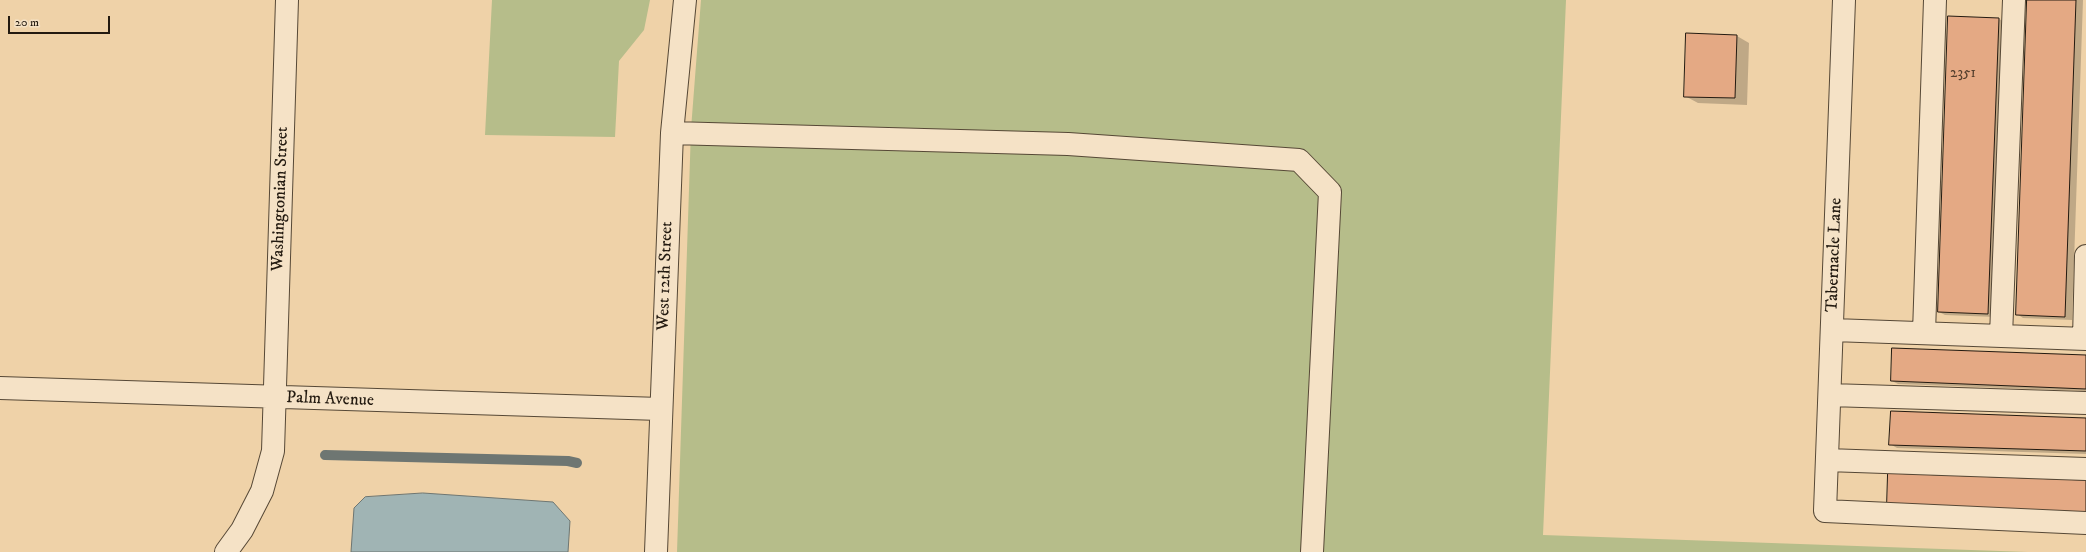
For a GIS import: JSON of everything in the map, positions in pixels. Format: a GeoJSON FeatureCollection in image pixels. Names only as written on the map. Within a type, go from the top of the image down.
{"type":"FeatureCollection","features":[{"type":"Feature","properties":{"kind":"street","name":"Washingtonian Street"},"geometry":{"type":"LineString","coordinates":[[226,552],[242,530],[262,491],[273,451],[287,0]]}},
{"type":"Feature","properties":{"kind":"street","name":"West 12th Street"},"geometry":{"type":"LineString","coordinates":[[656,552],[660,409],[672,133],[685,0]]}},
{"type":"Feature","properties":{"kind":"street","name":"Tabernacle Lane"},"geometry":{"type":"LineString","coordinates":[[1844,0],[1833,330],[1825,510],[2086,523]]}},
{"type":"Feature","properties":{"kind":"street"},"geometry":{"type":"LineString","coordinates":[[1924,333],[1935,0]]}},
{"type":"Feature","properties":{"kind":"street"},"geometry":{"type":"LineString","coordinates":[[2001,336],[2014,0]]}},
{"type":"Feature","properties":{"kind":"street"},"geometry":{"type":"LineString","coordinates":[[672,133],[1068,144],[1299,160],[1330,192],[1312,552]]}},
{"type":"Feature","properties":{"kind":"street"},"geometry":{"type":"LineString","coordinates":[[1833,330],[2085,339],[2086,256]]}},
{"type":"Feature","properties":{"kind":"street","name":"Palm Avenue"},"geometry":{"type":"LineString","coordinates":[[0,388],[275,398],[660,409]]}},
{"type":"Feature","properties":{"kind":"street"},"geometry":{"type":"LineString","coordinates":[[1830,395],[2086,403]]}},
{"type":"Feature","properties":{"kind":"street"},"geometry":{"type":"LineString","coordinates":[[1827,460],[2086,469]]}},
{"type":"Feature","properties":{"kind":"green space"},"geometry":{"type":"Polygon","coordinates":[[[492,0],[650,0],[644,30],[619,61],[615,137],[485,135],[492,0]]]}},
{"type":"Feature","properties":{"kind":"green space"},"geometry":{"type":"Polygon","coordinates":[[[701,0],[1566,0],[1543,535],[2028,552],[677,552],[691,129],[701,0]]]}},
{"type":"Feature","properties":{"kind":"shaded area"},"geometry":{"type":"Polygon","coordinates":[[[423,493],[553,502],[570,521],[568,552],[351,552],[354,508],[365,497],[423,493]]]}},
{"type":"Feature","properties":{"kind":"building"},"geometry":{"type":"Polygon","coordinates":[[[2027,0],[2076,0],[2065,317],[2016,315],[2027,0]]]}},
{"type":"Feature","properties":{"kind":"building"},"geometry":{"type":"Polygon","coordinates":[[[1948,16],[1999,18],[1988,314],[1938,312],[1948,16]]]}},
{"type":"Feature","properties":{"kind":"building"},"geometry":{"type":"Polygon","coordinates":[[[1686,33],[1737,35],[1735,98],[1684,97],[1686,33]]]}},
{"type":"Feature","properties":{"kind":"building"},"geometry":{"type":"Polygon","coordinates":[[[1892,348],[2086,355],[2086,389],[1891,381],[1892,348]]]}},
{"type":"Feature","properties":{"kind":"building"},"geometry":{"type":"Polygon","coordinates":[[[1891,411],[2086,418],[2086,451],[1889,445],[1891,411]]]}},
{"type":"Feature","properties":{"kind":"building"},"geometry":{"type":"Polygon","coordinates":[[[1888,473],[2086,480],[2086,512],[1887,505],[1888,473]]]}},
{"type":"Feature","properties":{"kind":"waterway"},"geometry":{"type":"LineString","coordinates":[[325,455],[568,461],[577,463]]}}]}
